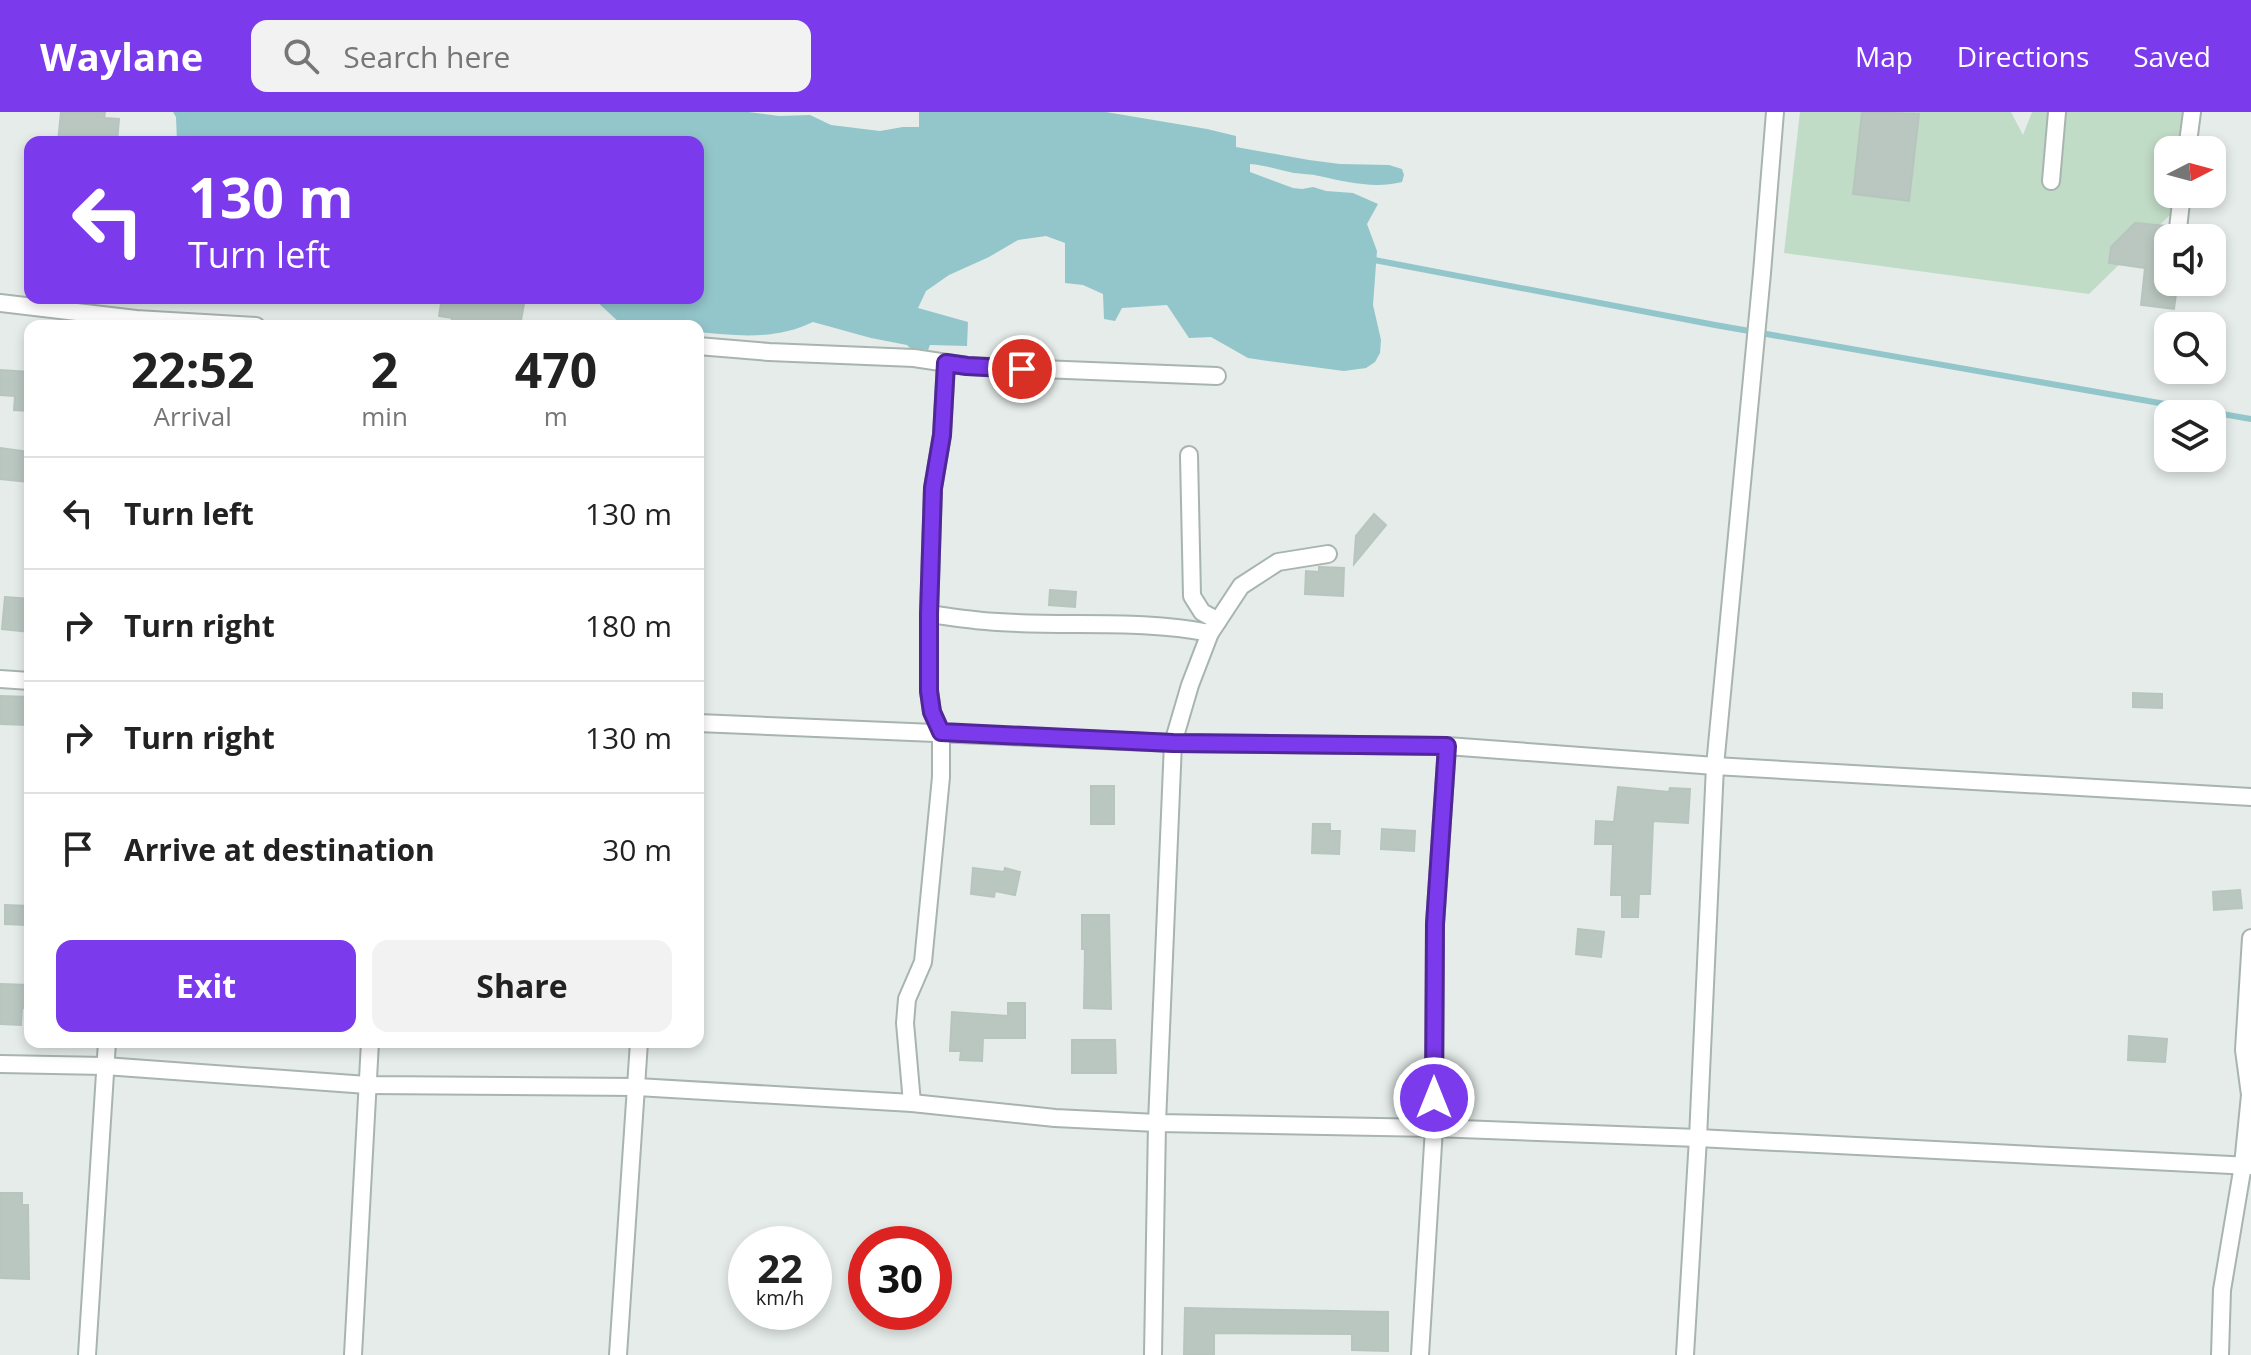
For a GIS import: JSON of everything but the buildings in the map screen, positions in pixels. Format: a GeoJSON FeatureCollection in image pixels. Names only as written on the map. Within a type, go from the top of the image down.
{"type":"FeatureCollection","features":[{"type":"Feature","properties":{"kind":"street"},"geometry":{"type":"LineString","coordinates":[[1685,1355],[1715,766],[1775,112]]}},
{"type":"Feature","properties":{"kind":"street"},"geometry":{"type":"LineString","coordinates":[[2051,181],[2057,112]]}},
{"type":"Feature","properties":{"kind":"street"},"geometry":{"type":"LineString","coordinates":[[2189,136],[2192,112]]}},
{"type":"Feature","properties":{"kind":"street"},"geometry":{"type":"LineString","coordinates":[[0,303],[122,320]]}},
{"type":"Feature","properties":{"kind":"street"},"geometry":{"type":"LineString","coordinates":[[704,347],[914,358],[981,367],[1217,376]]}},
{"type":"Feature","properties":{"kind":"street"},"geometry":{"type":"LineString","coordinates":[[912,1103],[905,1023],[907,999],[923,962],[941,777],[941,732],[932,712],[929,691],[929,614],[933,488],[942,435],[946,363]]}},
{"type":"Feature","properties":{"kind":"street"},"geometry":{"type":"LineString","coordinates":[[1189,455],[1192,596],[1214,627]]}},
{"type":"Feature","properties":{"kind":"street"},"geometry":{"type":"LineString","coordinates":[[1153,1355],[1157,1123],[1173,743],[1190,685],[1214,627],[1241,586],[1278,562],[1328,554]]}},
{"type":"Feature","properties":{"kind":"street"},"geometry":{"type":"LineString","coordinates":[[929,614],[999,622],[1214,627]]}},
{"type":"Feature","properties":{"kind":"street"},"geometry":{"type":"LineString","coordinates":[[0,679],[24,681]]}},
{"type":"Feature","properties":{"kind":"street"},"geometry":{"type":"LineString","coordinates":[[704,723],[1173,743],[1447,746],[1715,766],[2251,797]]}},
{"type":"Feature","properties":{"kind":"street"},"geometry":{"type":"LineString","coordinates":[[1420,1355],[1434,1128],[1435,924],[1447,746]]}},
{"type":"Feature","properties":{"kind":"street"},"geometry":{"type":"LineString","coordinates":[[2220,1355],[2222,1290],[2247,1166],[2250,1095],[2244,1050],[2251,938]]}},
{"type":"Feature","properties":{"kind":"street"},"geometry":{"type":"LineString","coordinates":[[87,1355],[106,1048]]}},
{"type":"Feature","properties":{"kind":"street"},"geometry":{"type":"LineString","coordinates":[[353,1355],[370,1048]]}},
{"type":"Feature","properties":{"kind":"street"},"geometry":{"type":"LineString","coordinates":[[618,1355],[639,1048]]}},
{"type":"Feature","properties":{"kind":"street"},"geometry":{"type":"LineString","coordinates":[[0,1064],[105,1066],[367,1085],[637,1087],[912,1103],[1055,1118],[1157,1123],[1434,1128],[1698,1138],[2247,1166]]}},
{"type":"Feature","properties":{"kind":"green space"},"geometry":{"type":"Polygon","coordinates":[[[1800,112],[2011,112],[2023,135],[2032,112],[2184,112],[2181,136],[2154,136],[2154,208],[2173,208],[2173,212],[2161,224],[2154,224],[2154,231],[2089,294],[1784,253],[1800,112]]]}},
{"type":"Feature","properties":{"kind":"water"},"geometry":{"type":"Polygon","coordinates":[[[173,112],[749,112],[779,116],[810,115],[831,125],[880,131],[919,127],[919,112],[1106,112],[1236,136],[1236,147],[1340,164],[1389,165],[1402,169],[1404,175],[1402,182],[1371,185],[1250,164],[1250,172],[1293,188],[1313,187],[1353,193],[1378,204],[1367,224],[1377,251],[1373,305],[1381,340],[1380,353],[1375,362],[1366,368],[1344,371],[1248,358],[1211,337],[1189,338],[1167,305],[1122,308],[1115,321],[1104,319],[1103,294],[1083,285],[1065,283],[1065,243],[1046,236],[1018,240],[949,275],[926,291],[918,308],[968,322],[967,346],[930,345],[928,350],[910,348],[813,322],[785,332],[728,335],[704,333],[704,320],[617,320],[599,304],[704,304],[704,136],[177,136],[173,112]]]}},
{"type":"Feature","properties":{"kind":"waterway"},"geometry":{"type":"LineString","coordinates":[[1369,259],[1715,325],[2251,419]]}},
{"type":"Feature","properties":{"kind":"route"},"geometry":{"type":"LineString","coordinates":[[1022,369],[946,363],[942,435],[933,488],[929,614],[929,691],[932,712],[941,732],[1173,743],[1447,746],[1435,924],[1434,1098]]}}]}
